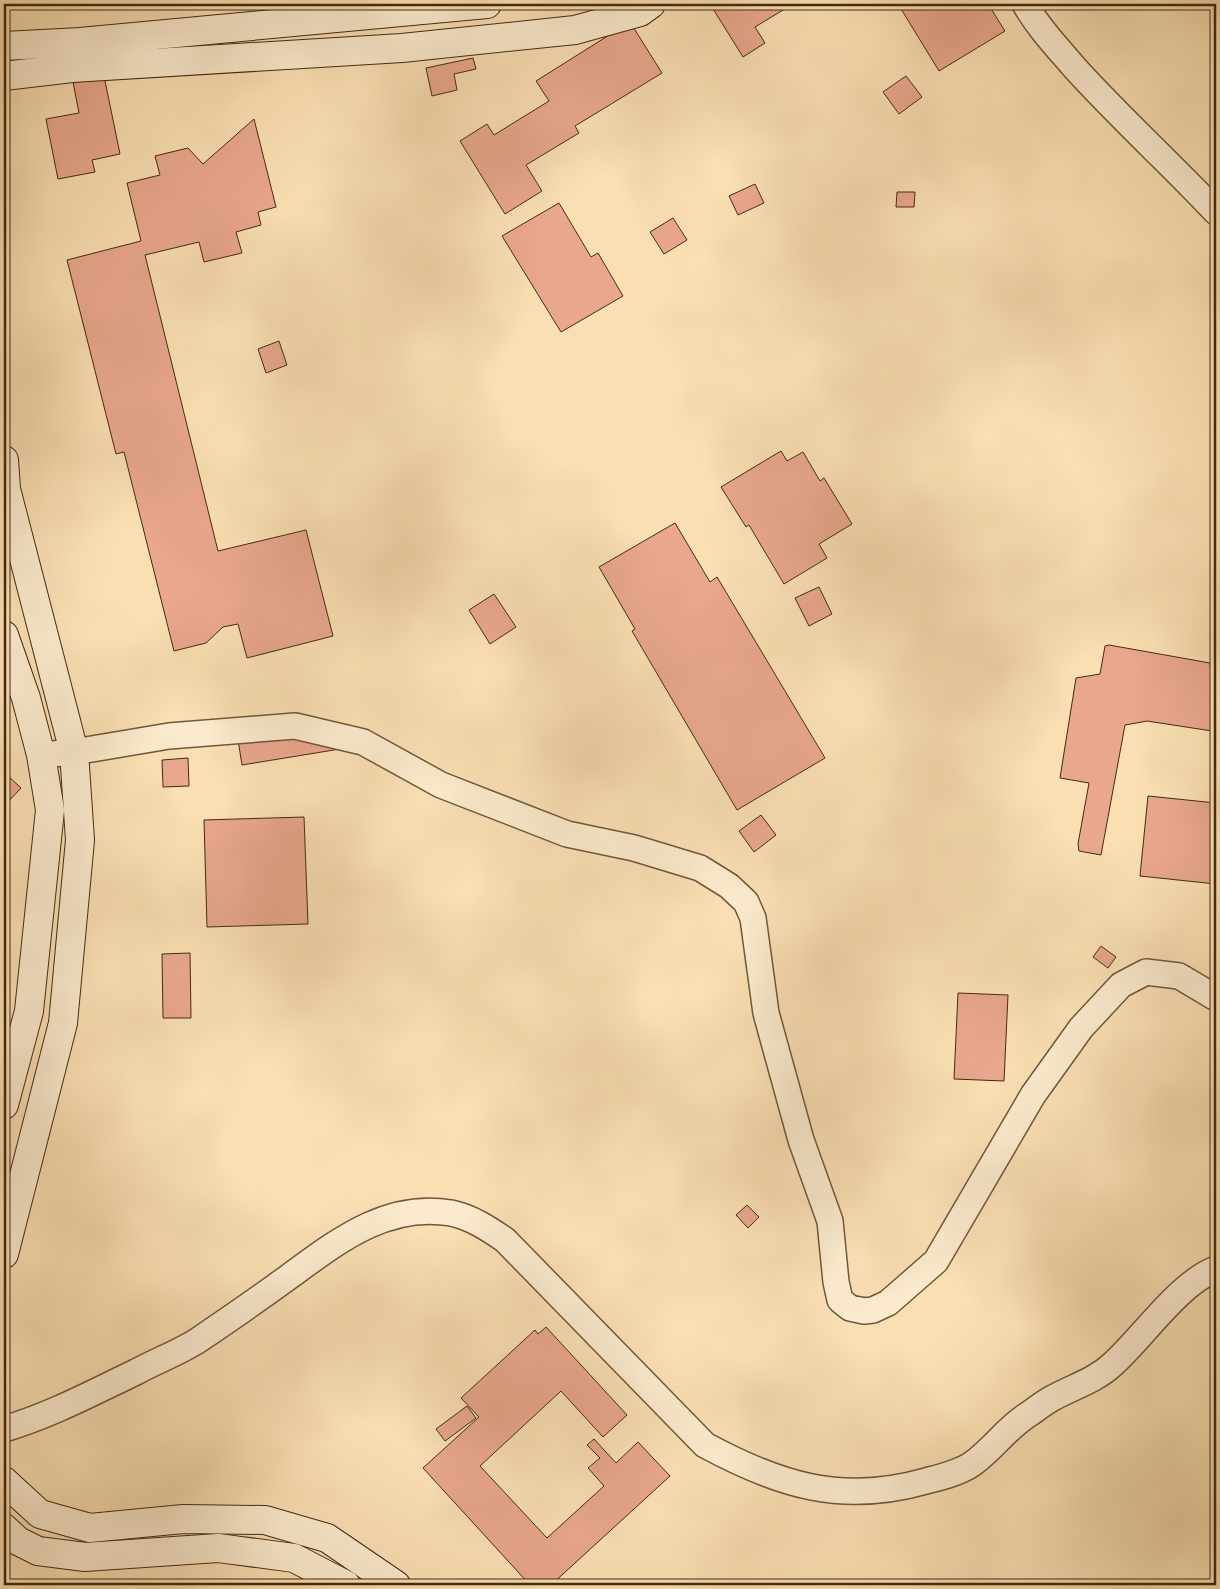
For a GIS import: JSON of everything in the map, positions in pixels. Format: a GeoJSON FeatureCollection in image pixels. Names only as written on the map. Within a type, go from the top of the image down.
{"type":"FeatureCollection","features":[{"type":"Feature","properties":{"kind":"street"},"geometry":{"type":"LineString","coordinates":[[4,46],[80,42],[488,4]]}},
{"type":"Feature","properties":{"kind":"street"},"geometry":{"type":"LineString","coordinates":[[4,76],[72,68],[402,48],[576,30],[640,12],[651,4]]}},
{"type":"Feature","properties":{"kind":"street"},"geometry":{"type":"LineString","coordinates":[[1024,4],[1036,23],[1105,102],[1179,173],[1216,212]]}},
{"type":"Feature","properties":{"kind":"street"},"geometry":{"type":"LineString","coordinates":[[4,460],[6,489],[74,752],[80,840],[63,1022],[4,1254]]}},
{"type":"Feature","properties":{"kind":"street"},"geometry":{"type":"LineString","coordinates":[[4,635],[26,698],[41,755],[50,810],[29,1011],[4,1105]]}},
{"type":"Feature","properties":{"kind":"street"},"geometry":{"type":"LineString","coordinates":[[41,755],[74,752],[169,736],[295,726],[363,742],[441,785],[567,834],[634,848],[700,868],[729,886],[746,902],[753,918],[766,1013],[802,1140],[830,1221],[836,1282],[840,1300],[850,1308],[864,1311],[874,1310],[888,1303],[936,1261],[1034,1095],[1080,1028],[1121,985],[1146,972],[1179,976],[1216,998]]}},
{"type":"Feature","properties":{"kind":"street"},"geometry":{"type":"LineString","coordinates":[[4,1429],[57,1411],[195,1342],[330,1246],[374,1222],[399,1215],[434,1212],[452,1213],[482,1225],[505,1240],[705,1445],[746,1467],[808,1487],[850,1493],[896,1490],[948,1475],[971,1465],[1009,1428],[1050,1400],[1090,1381],[1113,1364],[1191,1285],[1216,1269]]}},
{"type":"Feature","properties":{"kind":"street"},"geometry":{"type":"LineString","coordinates":[[4,1481],[40,1514],[90,1528],[183,1519],[265,1520],[327,1538],[396,1585]]}},
{"type":"Feature","properties":{"kind":"street"},"geometry":{"type":"LineString","coordinates":[[4,1528],[18,1541],[38,1551],[85,1556],[218,1548],[294,1558],[346,1585]]}},
{"type":"Feature","properties":{"kind":"building"},"geometry":{"type":"Polygon","coordinates":[[[710,4],[793,4],[755,27],[765,43],[743,57],[710,4]]]}},
{"type":"Feature","properties":{"kind":"building"},"geometry":{"type":"Polygon","coordinates":[[[898,4],[988,4],[1005,31],[939,71],[898,4]]]}},
{"type":"Feature","properties":{"kind":"building"},"geometry":{"type":"Polygon","coordinates":[[[630,22],[662,73],[575,126],[579,133],[526,165],[542,191],[505,214],[460,141],[487,124],[494,135],[549,101],[536,81],[630,22]]]}},
{"type":"Feature","properties":{"kind":"building"},"geometry":{"type":"Polygon","coordinates":[[[473,58],[476,69],[454,74],[457,90],[432,96],[426,68],[473,58]]]}},
{"type":"Feature","properties":{"kind":"building"},"geometry":{"type":"Polygon","coordinates":[[[104,76],[120,154],[92,160],[95,172],[58,179],[46,119],[79,113],[73,82],[104,76]]]}},
{"type":"Feature","properties":{"kind":"building"},"geometry":{"type":"Polygon","coordinates":[[[906,76],[922,97],[899,114],[883,92],[906,76]]]}},
{"type":"Feature","properties":{"kind":"building"},"geometry":{"type":"Polygon","coordinates":[[[254,119],[276,207],[258,212],[261,225],[236,232],[242,253],[204,262],[199,242],[145,255],[218,551],[306,530],[333,636],[247,658],[238,624],[223,627],[206,643],[174,651],[124,452],[116,454],[67,260],[141,241],[127,183],[160,175],[155,156],[188,148],[203,164],[254,119]]]}},
{"type":"Feature","properties":{"kind":"building"},"geometry":{"type":"Polygon","coordinates":[[[755,184],[764,203],[738,215],[729,196],[755,184]]]}},
{"type":"Feature","properties":{"kind":"building"},"geometry":{"type":"Polygon","coordinates":[[[897,192],[915,192],[914,207],[896,207],[897,192]]]}},
{"type":"Feature","properties":{"kind":"building"},"geometry":{"type":"Polygon","coordinates":[[[559,203],[591,257],[598,253],[623,296],[561,332],[502,236],[559,203]]]}},
{"type":"Feature","properties":{"kind":"building"},"geometry":{"type":"Polygon","coordinates":[[[673,218],[687,240],[664,254],[650,232],[673,218]]]}},
{"type":"Feature","properties":{"kind":"building"},"geometry":{"type":"Polygon","coordinates":[[[279,341],[287,365],[266,373],[258,349],[279,341]]]}},
{"type":"Feature","properties":{"kind":"building"},"geometry":{"type":"Polygon","coordinates":[[[781,451],[787,461],[803,452],[820,481],[824,478],[852,524],[819,544],[827,558],[784,584],[749,525],[746,527],[721,487],[781,451]]]}},
{"type":"Feature","properties":{"kind":"building"},"geometry":{"type":"Polygon","coordinates":[[[675,523],[710,582],[717,577],[825,758],[737,810],[632,631],[635,629],[599,567],[675,523]]]}},
{"type":"Feature","properties":{"kind":"building"},"geometry":{"type":"Polygon","coordinates":[[[819,587],[832,614],[809,626],[795,598],[819,587]]]}},
{"type":"Feature","properties":{"kind":"building"},"geometry":{"type":"Polygon","coordinates":[[[494,594],[516,627],[490,644],[469,610],[494,594]]]}},
{"type":"Feature","properties":{"kind":"building"},"geometry":{"type":"Polygon","coordinates":[[[1109,645],[1210,663],[1216,706],[1212,731],[1147,721],[1125,725],[1101,855],[1079,851],[1078,844],[1089,783],[1060,778],[1076,678],[1100,674],[1105,646],[1109,645]]]}},
{"type":"Feature","properties":{"kind":"building"},"geometry":{"type":"Polygon","coordinates":[[[336,724],[340,749],[242,765],[238,740],[336,724]]]}},
{"type":"Feature","properties":{"kind":"building"},"geometry":{"type":"Polygon","coordinates":[[[188,758],[189,786],[163,787],[162,760],[188,758]]]}},
{"type":"Feature","properties":{"kind":"building"},"geometry":{"type":"Polygon","coordinates":[[[4,772],[21,788],[4,806],[4,772]]]}},
{"type":"Feature","properties":{"kind":"building"},"geometry":{"type":"Polygon","coordinates":[[[1148,796],[1216,803],[1216,884],[1140,876],[1148,796]]]}},
{"type":"Feature","properties":{"kind":"building"},"geometry":{"type":"Polygon","coordinates":[[[761,815],[776,835],[754,852],[739,831],[761,815]]]}},
{"type":"Feature","properties":{"kind":"building"},"geometry":{"type":"Polygon","coordinates":[[[304,817],[308,924],[207,927],[204,820],[304,817]]]}},
{"type":"Feature","properties":{"kind":"building"},"geometry":{"type":"Polygon","coordinates":[[[1101,946],[1116,957],[1108,968],[1093,957],[1101,946]]]}},
{"type":"Feature","properties":{"kind":"building"},"geometry":{"type":"Polygon","coordinates":[[[190,953],[191,1018],[163,1018],[162,954],[190,953]]]}},
{"type":"Feature","properties":{"kind":"building"},"geometry":{"type":"Polygon","coordinates":[[[958,993],[1008,995],[1004,1081],[954,1079],[958,993]]]}},
{"type":"Feature","properties":{"kind":"building"},"geometry":{"type":"Polygon","coordinates":[[[747,1205],[759,1217],[748,1228],[736,1215],[747,1205]]]}},
{"type":"Feature","properties":{"kind":"building"},"geometry":{"type":"Polygon","coordinates":[[[546,1327],[627,1415],[603,1437],[561,1391],[480,1466],[547,1538],[604,1486],[588,1468],[600,1458],[587,1445],[594,1439],[616,1463],[638,1442],[670,1476],[551,1585],[530,1585],[423,1468],[479,1417],[461,1398],[535,1330],[538,1334],[546,1327]]]}},
{"type":"Feature","properties":{"kind":"building"},"geometry":{"type":"Polygon","coordinates":[[[467,1406],[476,1418],[445,1441],[436,1429],[467,1406]]]}},
{"type":"Feature","properties":{"kind":"building"},"geometry":{"type":"Polygon","coordinates":[[[4,1579],[18,1585],[4,1585],[4,1579]]]}}]}
